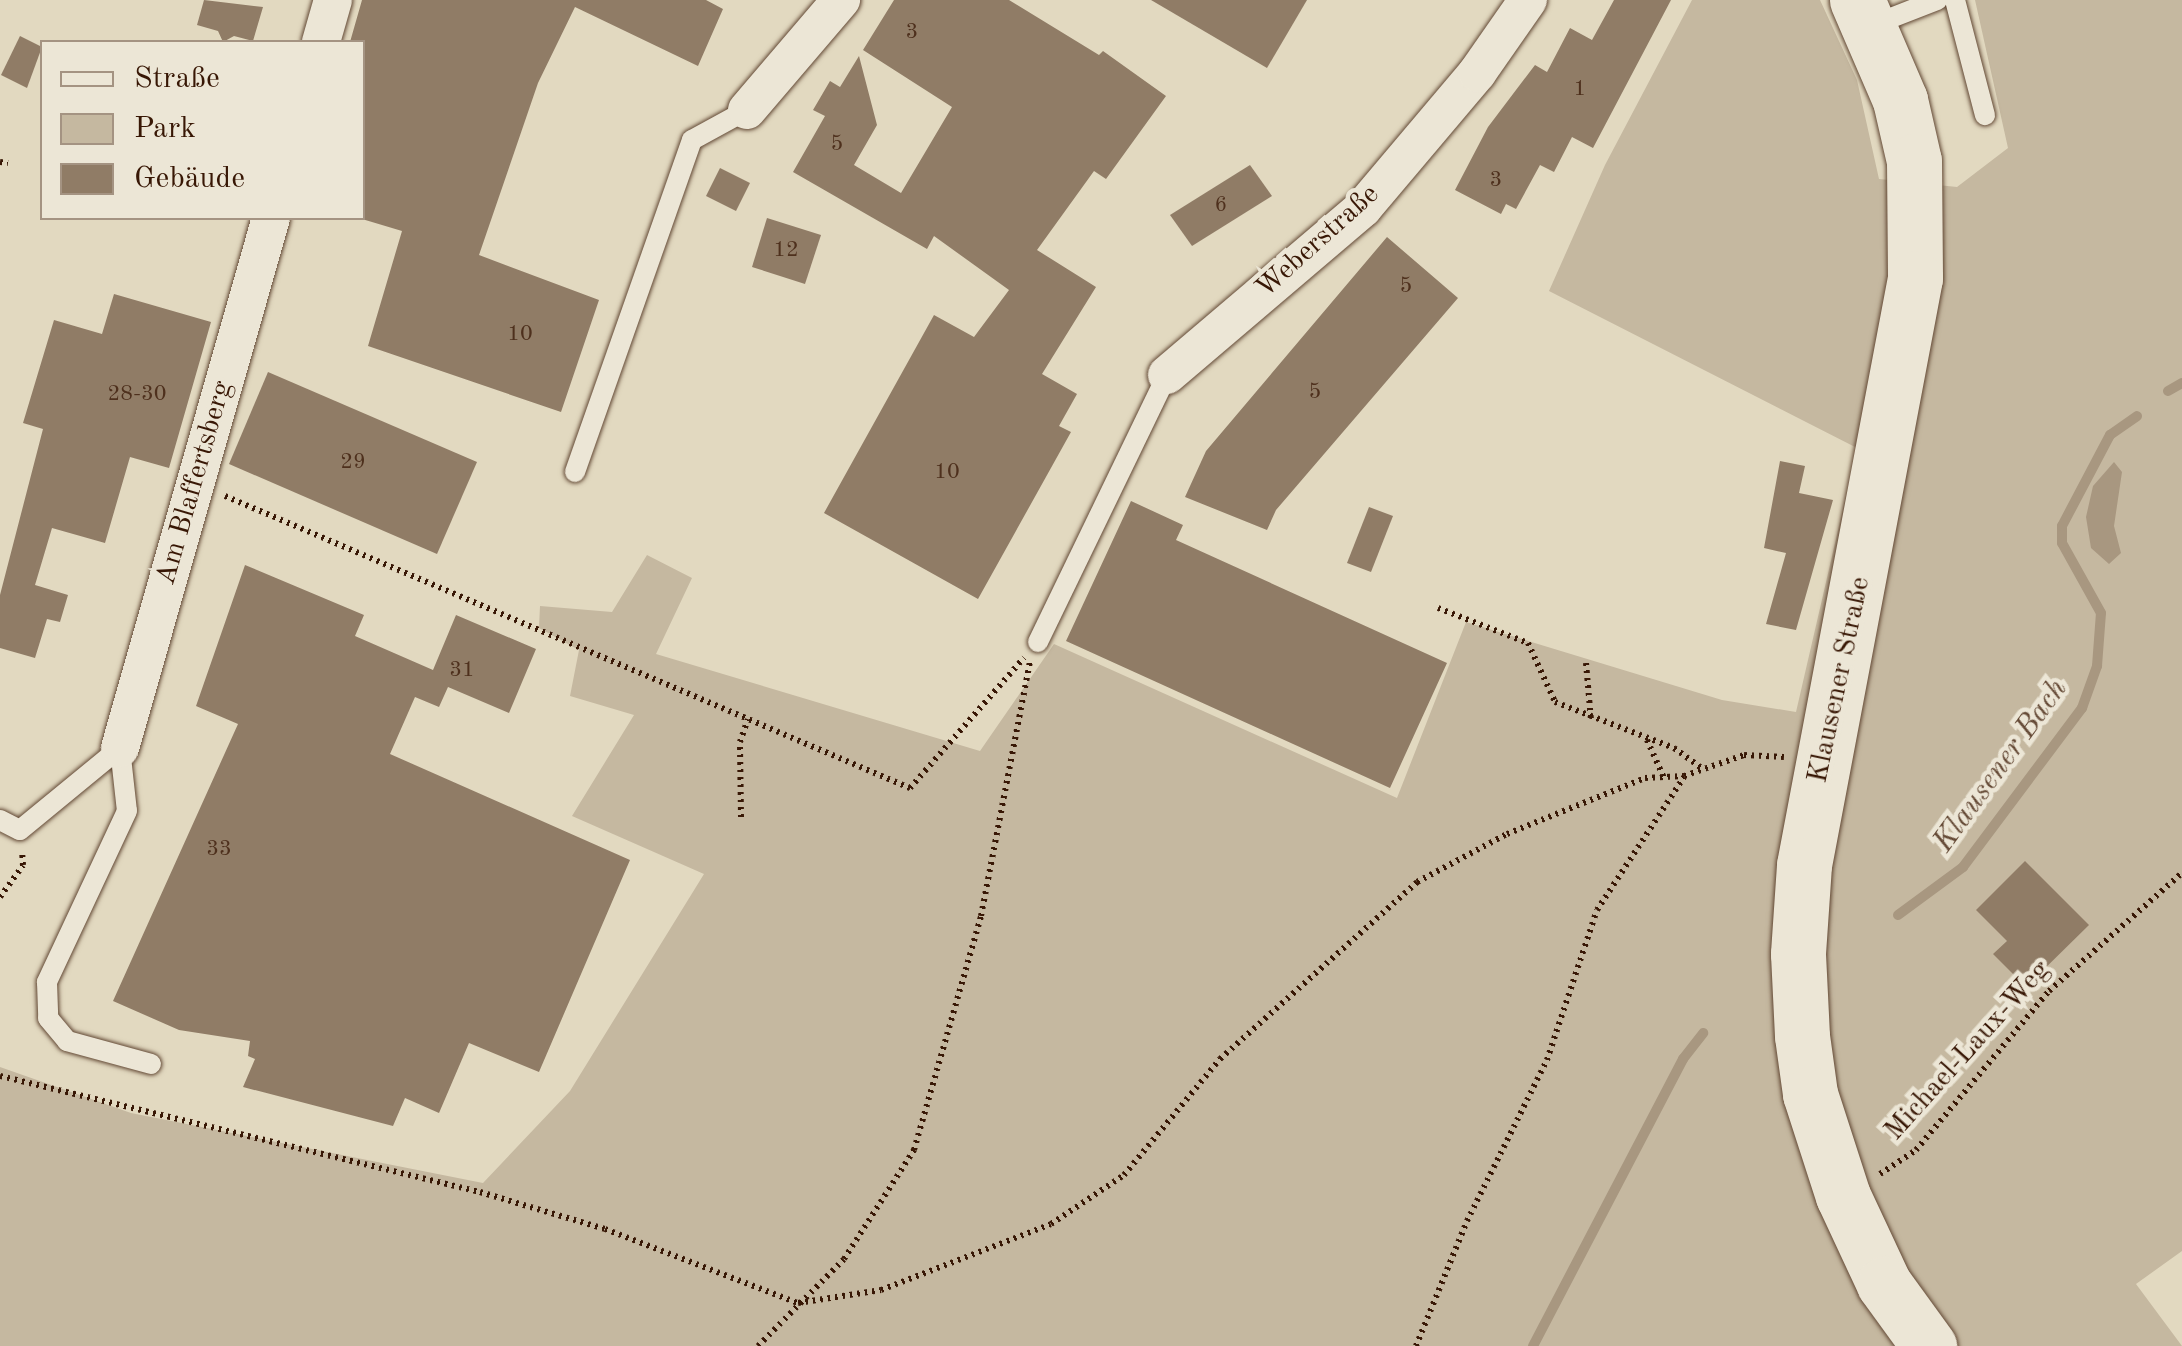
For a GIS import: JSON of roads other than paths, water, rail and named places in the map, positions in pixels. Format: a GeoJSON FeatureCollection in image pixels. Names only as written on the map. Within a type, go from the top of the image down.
{"type":"FeatureCollection","features":[{"type":"Feature","properties":{"kind":"main road","name":"Klausener Straße"},"geometry":{"type":"LineString","coordinates":[[1865,13],[1914,162],[1915,278],[1868,550],[1820,759],[1798,954],[1810,1094],[1865,1245],[1929,1346]]}},
{"type":"Feature","properties":{"kind":"street"},"geometry":{"type":"LineString","coordinates":[[322,40],[333,0]]}},
{"type":"Feature","properties":{"kind":"street"},"geometry":{"type":"LineString","coordinates":[[747,110],[840,0]]}},
{"type":"Feature","properties":{"kind":"street","name":"Weberstraße"},"geometry":{"type":"LineString","coordinates":[[1167,375],[1363,208],[1478,73],[1528,0]]}},
{"type":"Feature","properties":{"kind":"street","name":"Am Blaffertsberg"},"geometry":{"type":"LineString","coordinates":[[120,748],[269,220]]}},
{"type":"Feature","properties":{"kind":"lane"},"geometry":{"type":"LineString","coordinates":[[1865,13],[1937,0]]}},
{"type":"Feature","properties":{"kind":"lane"},"geometry":{"type":"LineString","coordinates":[[1956,0],[1985,115]]}},
{"type":"Feature","properties":{"kind":"lane"},"geometry":{"type":"LineString","coordinates":[[575,472],[692,140],[747,110]]}},
{"type":"Feature","properties":{"kind":"lane"},"geometry":{"type":"LineString","coordinates":[[1038,642],[1167,375]]}},
{"type":"Feature","properties":{"kind":"lane"},"geometry":{"type":"LineString","coordinates":[[0,820],[20,830],[120,748]]}},
{"type":"Feature","properties":{"kind":"lane"},"geometry":{"type":"LineString","coordinates":[[120,748],[127,811],[47,982],[48,1018],[67,1041],[151,1064]]}},
{"type":"Feature","properties":{"kind":"waterway","name":"Klausener Bach"},"geometry":{"type":"LineString","coordinates":[[2168,391],[2182,383]]}},
{"type":"Feature","properties":{"kind":"waterway","name":"Klausener Bach"},"geometry":{"type":"LineString","coordinates":[[1898,915],[1963,867],[2082,708],[2097,666],[2101,613],[2062,543],[2062,526],[2110,435],[2137,416]]}},
{"type":"Feature","properties":{"kind":"waterway","name":"Klausener Bach"},"geometry":{"type":"LineString","coordinates":[[1533,1346],[1683,1059],[1703,1033]]}}]}
